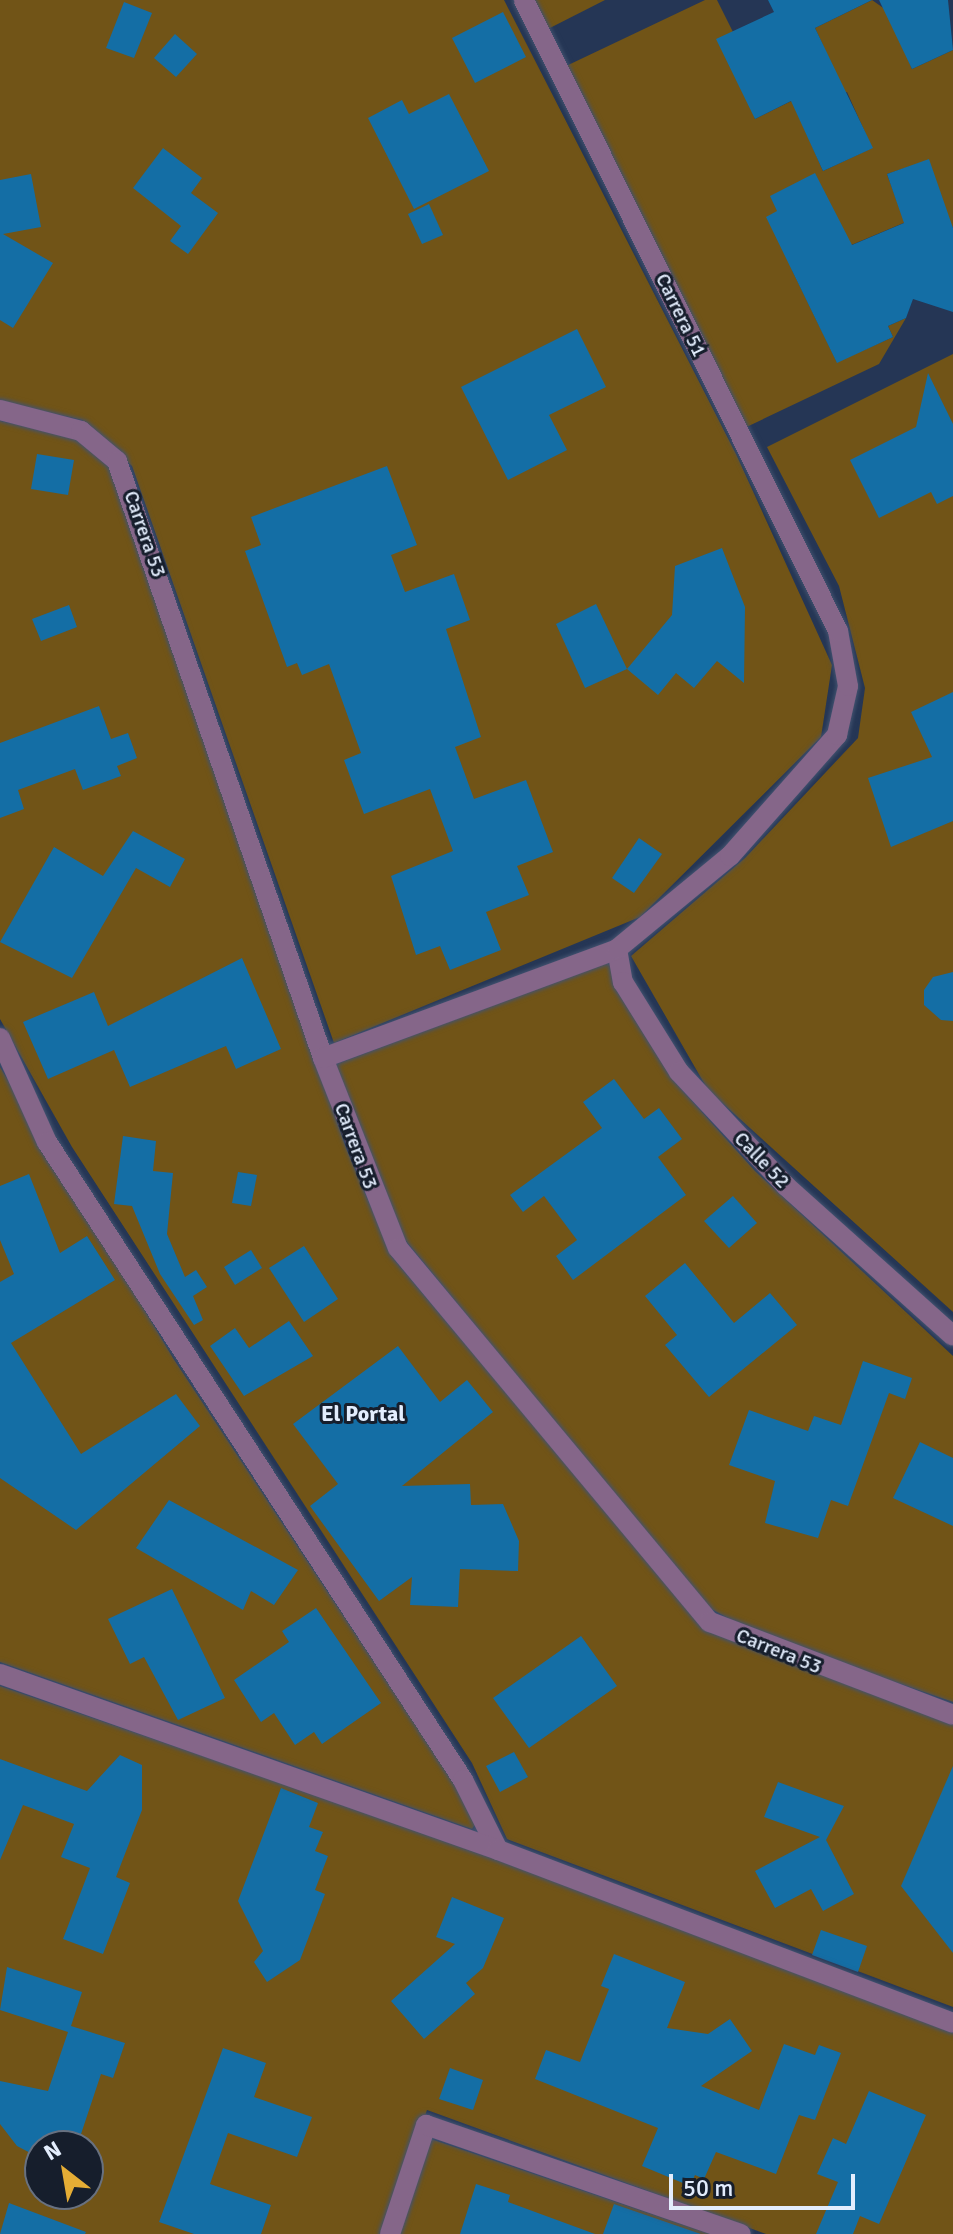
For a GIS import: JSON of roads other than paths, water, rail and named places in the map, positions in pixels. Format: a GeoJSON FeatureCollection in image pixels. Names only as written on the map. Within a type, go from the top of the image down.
{"type":"FeatureCollection","features":[{"type":"Feature","properties":{"kind":"street","name":"Carrera 51"},"geometry":{"type":"LineString","coordinates":[[323,1058],[617,949],[730,856],[837,735],[848,686],[838,631],[524,0]]}},
{"type":"Feature","properties":{"kind":"street","name":"Carrera 53"},"geometry":{"type":"LineString","coordinates":[[0,410],[81,431],[117,461],[323,1058],[398,1248],[710,1622],[953,1715]]}},
{"type":"Feature","properties":{"kind":"street","name":"Calle 52"},"geometry":{"type":"LineString","coordinates":[[617,949],[623,982],[679,1072],[786,1186],[953,1336]]}},
{"type":"Feature","properties":{"kind":"street"},"geometry":{"type":"LineString","coordinates":[[0,1038],[47,1142],[463,1780],[498,1850]]}},
{"type":"Feature","properties":{"kind":"street"},"geometry":{"type":"LineString","coordinates":[[0,1674],[498,1850],[953,2023]]}},
{"type":"Feature","properties":{"kind":"street"},"geometry":{"type":"LineString","coordinates":[[390,2234],[426,2125],[741,2234]]}},
{"type":"Feature","properties":{"kind":"district","name":"El Portal"},"geometry":{"type":"Point","coordinates":[363,1414]}}]}
